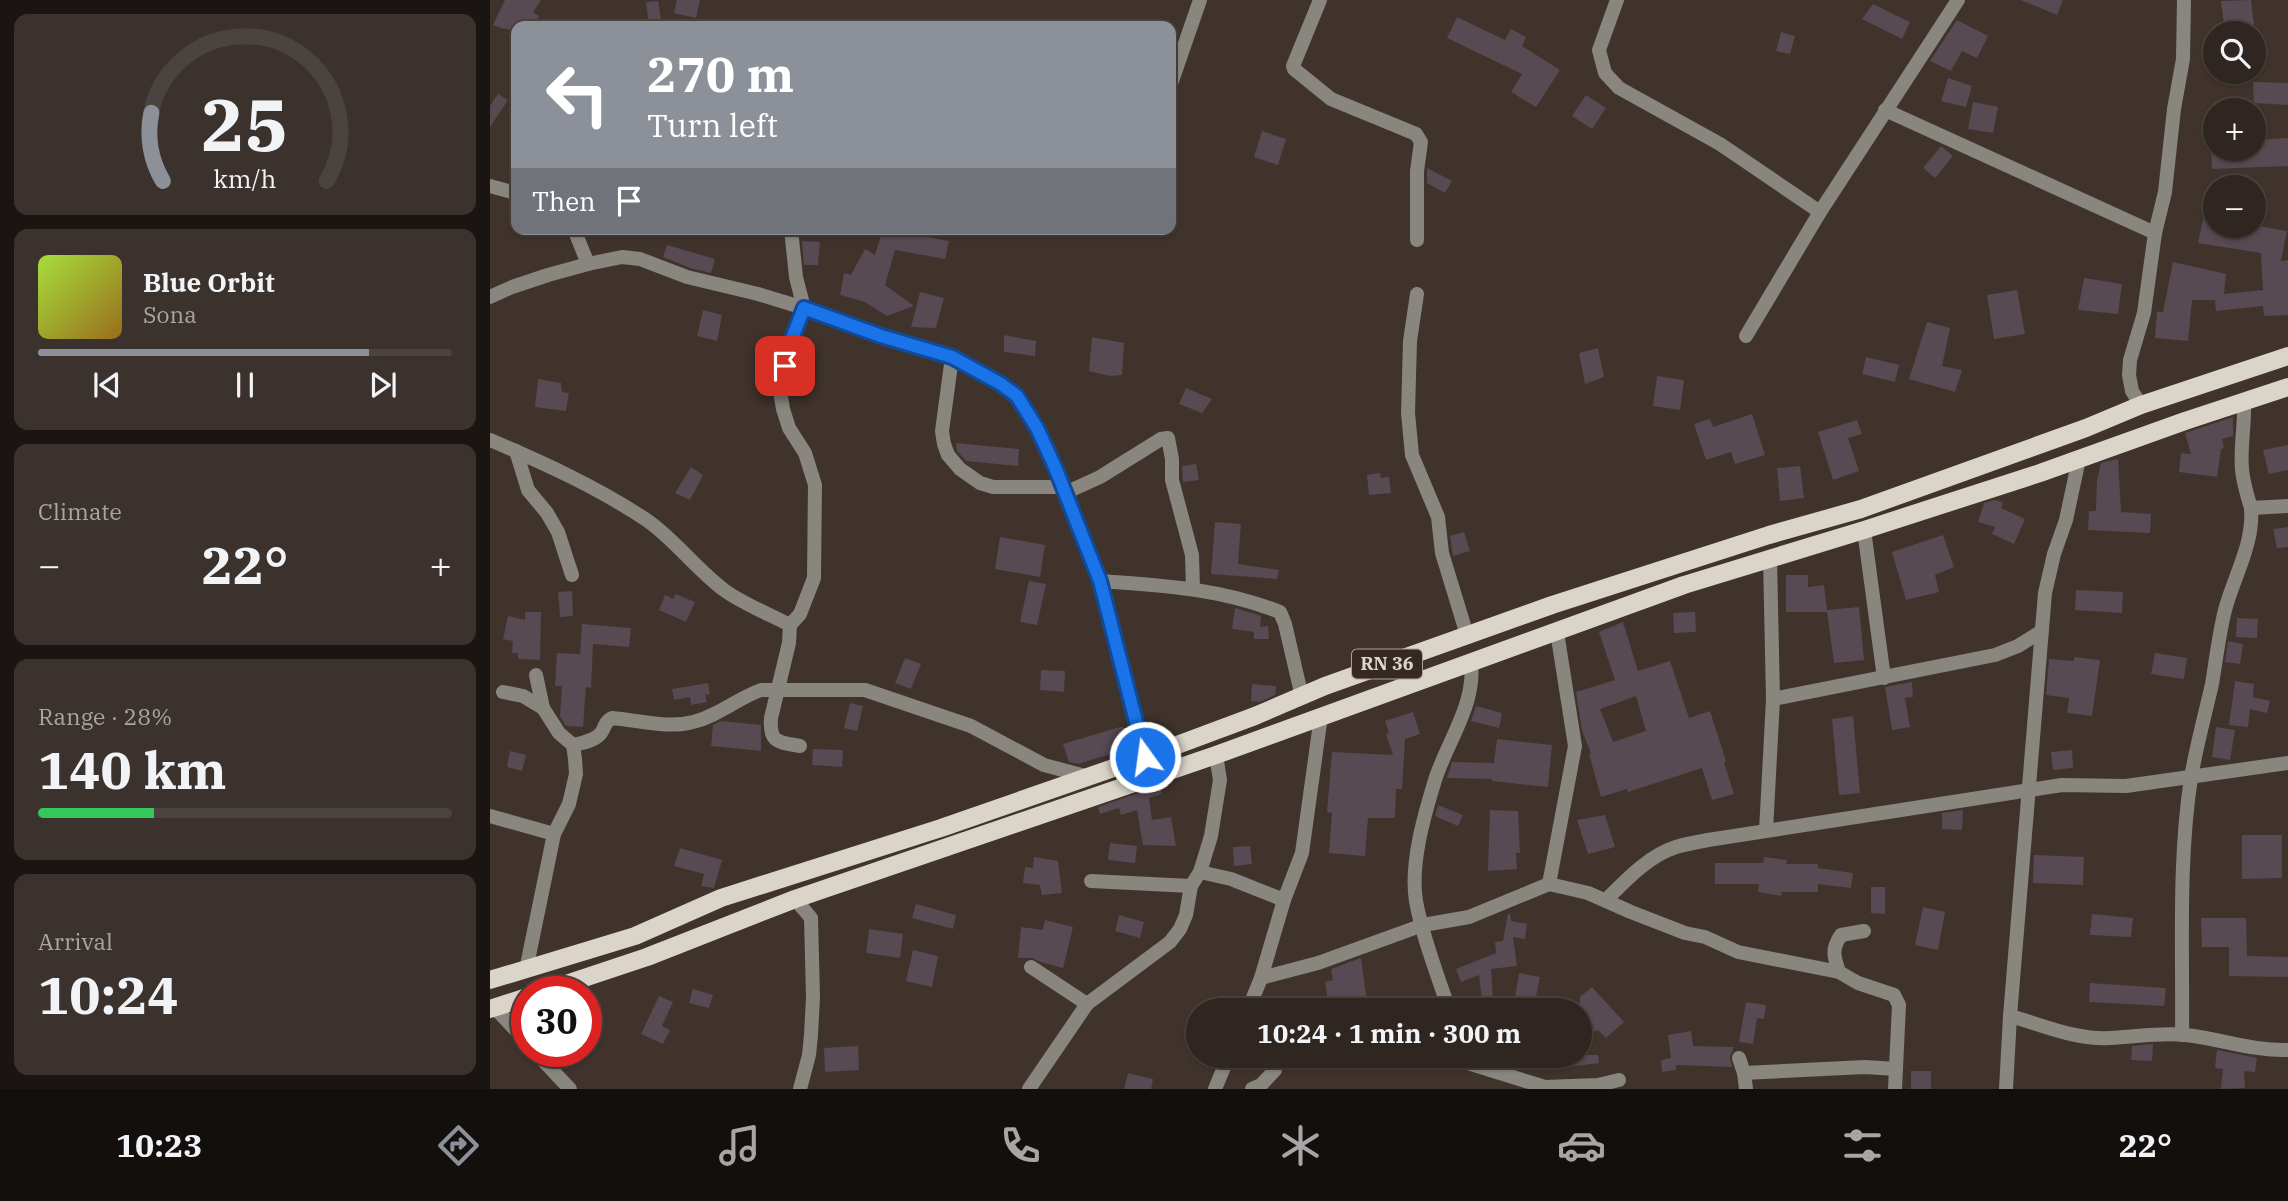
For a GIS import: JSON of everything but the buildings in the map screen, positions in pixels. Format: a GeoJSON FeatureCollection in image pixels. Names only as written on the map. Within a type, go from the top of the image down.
{"type":"FeatureCollection","features":[{"type":"Feature","properties":{"kind":"main road","name":"RN 36"},"geometry":{"type":"LineString","coordinates":[[490,980],[635,936],[721,898],[941,828],[1089,777],[1325,686],[1467,635],[1769,535],[1861,509],[2074,433],[2141,405],[2288,356]]}},
{"type":"Feature","properties":{"kind":"main road","name":"RN 36"},"geometry":{"type":"LineString","coordinates":[[590,976],[647,957],[795,899],[1216,755],[1684,585],[1864,530],[2288,387]]}},
{"type":"Feature","properties":{"kind":"main road"},"geometry":{"type":"LineString","coordinates":[[492,1009],[511,1002]]}},
{"type":"Feature","properties":{"kind":"street"},"geometry":{"type":"LineString","coordinates":[[1176,70],[1200,0]]}},
{"type":"Feature","properties":{"kind":"street"},"geometry":{"type":"LineString","coordinates":[[1320,0],[1294,69],[1331,99],[1416,134],[1421,142],[1415,213],[1417,240]]}},
{"type":"Feature","properties":{"kind":"street"},"geometry":{"type":"LineString","coordinates":[[1617,0],[1599,50],[1605,73],[1619,88],[1720,144],[1820,212]]}},
{"type":"Feature","properties":{"kind":"street"},"geometry":{"type":"LineString","coordinates":[[1745,336],[1820,212],[1958,0]]}},
{"type":"Feature","properties":{"kind":"street"},"geometry":{"type":"LineString","coordinates":[[2141,405],[2132,391],[2130,360],[2144,313],[2155,233],[2165,192],[2174,109],[2183,59],[2184,0]]}},
{"type":"Feature","properties":{"kind":"street"},"geometry":{"type":"LineString","coordinates":[[1885,110],[2155,233]]}},
{"type":"Feature","properties":{"kind":"street"},"geometry":{"type":"LineString","coordinates":[[490,186],[511,192]]}},
{"type":"Feature","properties":{"kind":"street"},"geometry":{"type":"LineString","coordinates":[[576,235],[588,264]]}},
{"type":"Feature","properties":{"kind":"street"},"geometry":{"type":"LineString","coordinates":[[792,235],[796,277],[804,308],[791,341],[780,391],[789,428],[805,453],[815,485],[814,578],[800,614],[790,625],[789,643],[770,730],[772,737],[780,742],[800,746]]}},
{"type":"Feature","properties":{"kind":"street"},"geometry":{"type":"LineString","coordinates":[[490,297],[512,286],[588,264],[622,257],[640,259],[687,277],[758,294],[952,357],[1001,384],[1017,396],[1037,428],[1100,581],[1145,757]]}},
{"type":"Feature","properties":{"kind":"street"},"geometry":{"type":"LineString","coordinates":[[1417,295],[1410,341],[1408,413],[1412,455],[1438,517],[1442,553],[1467,635]]}},
{"type":"Feature","properties":{"kind":"street"},"geometry":{"type":"LineString","coordinates":[[952,357],[942,431],[944,444],[948,455],[960,469],[980,483],[993,487],[1064,490],[1100,477],[1161,439],[1168,438],[1172,480],[1192,555],[1193,588]]}},
{"type":"Feature","properties":{"kind":"street"},"geometry":{"type":"LineString","coordinates":[[2182,1034],[2181,917],[2191,778],[2225,610],[2250,537],[2252,523],[2242,468],[2244,402]]}},
{"type":"Feature","properties":{"kind":"street"},"geometry":{"type":"LineString","coordinates":[[490,440],[582,481],[648,521],[725,591],[790,625]]}},
{"type":"Feature","properties":{"kind":"street"},"geometry":{"type":"LineString","coordinates":[[516,452],[527,490],[547,513],[558,532],[572,575]]}},
{"type":"Feature","properties":{"kind":"street"},"geometry":{"type":"LineString","coordinates":[[2006,1089],[2045,593],[2080,459]]}},
{"type":"Feature","properties":{"kind":"street"},"geometry":{"type":"LineString","coordinates":[[2251,508],[2288,506]]}},
{"type":"Feature","properties":{"kind":"street"},"geometry":{"type":"LineString","coordinates":[[1864,530],[1884,678]]}},
{"type":"Feature","properties":{"kind":"street"},"geometry":{"type":"LineString","coordinates":[[1766,831],[1773,699],[1770,559]]}},
{"type":"Feature","properties":{"kind":"street"},"geometry":{"type":"LineString","coordinates":[[1100,581],[1193,588],[1237,597],[1280,612],[1302,697]]}},
{"type":"Feature","properties":{"kind":"street"},"geometry":{"type":"LineString","coordinates":[[1773,699],[1995,655],[2018,646],[2042,631]]}},
{"type":"Feature","properties":{"kind":"street"},"geometry":{"type":"LineString","coordinates":[[1549,884],[1575,746],[1557,632]]}},
{"type":"Feature","properties":{"kind":"street"},"geometry":{"type":"LineString","coordinates":[[1445,998],[1416,902],[1415,860],[1436,779],[1457,729],[1473,679],[1471,663]]}},
{"type":"Feature","properties":{"kind":"street"},"geometry":{"type":"LineString","coordinates":[[526,970],[554,834],[569,804],[576,774],[573,746],[559,733],[544,708],[536,675]]}},
{"type":"Feature","properties":{"kind":"street"},"geometry":{"type":"LineString","coordinates":[[573,746],[600,735],[606,721],[612,718],[658,724],[691,723],[745,695],[761,690],[865,690],[971,726],[1044,765],[1089,777]]}},
{"type":"Feature","properties":{"kind":"street"},"geometry":{"type":"LineString","coordinates":[[503,692],[523,695],[544,708]]}},
{"type":"Feature","properties":{"kind":"street"},"geometry":{"type":"LineString","coordinates":[[1253,998],[1302,853],[1321,716]]}},
{"type":"Feature","properties":{"kind":"street"},"geometry":{"type":"LineString","coordinates":[[1029,1089],[1087,1004],[1170,942],[1180,929],[1186,915],[1191,886],[1200,872],[1211,836],[1220,780],[1216,755]]}},
{"type":"Feature","properties":{"kind":"street"},"geometry":{"type":"LineString","coordinates":[[1606,900],[1660,853],[1687,844],[2062,785],[2126,786],[2288,763]]}},
{"type":"Feature","properties":{"kind":"street"},"geometry":{"type":"LineString","coordinates":[[490,816],[554,834]]}},
{"type":"Feature","properties":{"kind":"street"},"geometry":{"type":"LineString","coordinates":[[1200,872],[1231,879],[1284,900]]}},
{"type":"Feature","properties":{"kind":"street"},"geometry":{"type":"LineString","coordinates":[[1091,881],[1191,886]]}},
{"type":"Feature","properties":{"kind":"street"},"geometry":{"type":"LineString","coordinates":[[1261,978],[1318,962],[1423,925],[1469,917],[1549,884],[1588,893],[1738,952],[1839,972],[1858,983],[1894,995],[1899,1005],[1895,1089]]}},
{"type":"Feature","properties":{"kind":"street"},"geometry":{"type":"LineString","coordinates":[[795,899],[811,918],[813,997],[809,1055],[800,1089]]}},
{"type":"Feature","properties":{"kind":"street"},"geometry":{"type":"LineString","coordinates":[[1839,972],[1834,957],[1834,945],[1841,935],[1864,931]]}},
{"type":"Feature","properties":{"kind":"street"},"geometry":{"type":"LineString","coordinates":[[1031,967],[1087,1004]]}},
{"type":"Feature","properties":{"kind":"street"},"geometry":{"type":"LineString","coordinates":[[492,1009],[511,1027]]}},
{"type":"Feature","properties":{"kind":"street"},"geometry":{"type":"LineString","coordinates":[[2010,1016],[2074,1036],[2110,1038],[2182,1034],[2246,1047],[2288,1050]]}},
{"type":"Feature","properties":{"kind":"street"},"geometry":{"type":"LineString","coordinates":[[1739,1058],[1746,1089]]}},
{"type":"Feature","properties":{"kind":"street"},"geometry":{"type":"LineString","coordinates":[[550,1067],[570,1089]]}},
{"type":"Feature","properties":{"kind":"street"},"geometry":{"type":"LineString","coordinates":[[1744,1073],[1866,1067],[1896,1069]]}},
{"type":"Feature","properties":{"kind":"street"},"geometry":{"type":"LineString","coordinates":[[1214,1089],[1223,1068]]}},
{"type":"Feature","properties":{"kind":"street"},"geometry":{"type":"LineString","coordinates":[[1484,1068],[1545,1087],[1598,1085],[1619,1080]]}},
{"type":"Feature","properties":{"kind":"street"},"geometry":{"type":"LineString","coordinates":[[1252,1089],[1261,1085],[1275,1070]]}},
{"type":"Feature","properties":{"kind":"route"},"geometry":{"type":"LineString","coordinates":[[785,366],[804,308],[881,336],[952,357],[1017,396],[1037,428],[1055,467],[1100,581],[1145,757]]}}]}
